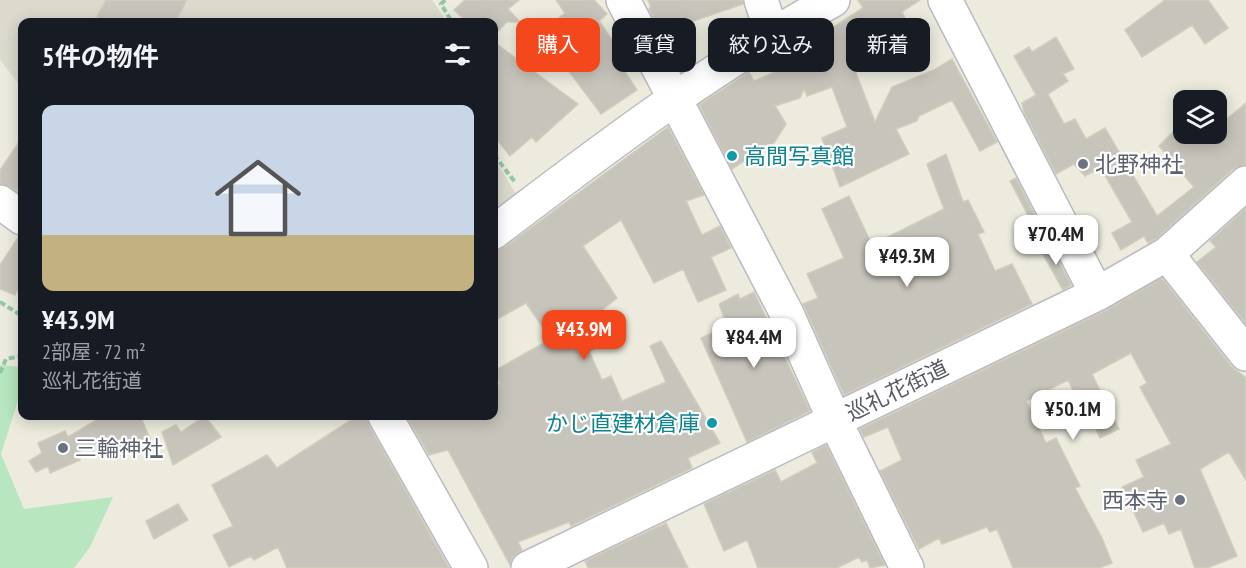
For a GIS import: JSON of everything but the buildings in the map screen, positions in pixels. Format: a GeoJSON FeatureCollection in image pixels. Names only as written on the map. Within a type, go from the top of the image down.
{"type":"FeatureCollection","features":[{"type":"Feature","properties":{"kind":"street"},"geometry":{"type":"LineString","coordinates":[[623,0],[787,314],[834,420],[907,568]]}},
{"type":"Feature","properties":{"kind":"street"},"geometry":{"type":"LineString","coordinates":[[761,0],[767,18]]}},
{"type":"Feature","properties":{"kind":"street"},"geometry":{"type":"LineString","coordinates":[[801,18],[833,0]]}},
{"type":"Feature","properties":{"kind":"street"},"geometry":{"type":"LineString","coordinates":[[945,0],[1097,294]]}},
{"type":"Feature","properties":{"kind":"street"},"geometry":{"type":"LineString","coordinates":[[498,229],[673,99],[714,72]]}},
{"type":"Feature","properties":{"kind":"street","name":"巡礼花街道"},"geometry":{"type":"LineString","coordinates":[[528,568],[1097,294],[1167,254],[1246,183]]}},
{"type":"Feature","properties":{"kind":"street"},"geometry":{"type":"LineString","coordinates":[[0,202],[18,215]]}},
{"type":"Feature","properties":{"kind":"street"},"geometry":{"type":"LineString","coordinates":[[1167,254],[1246,354]]}},
{"type":"Feature","properties":{"kind":"street"},"geometry":{"type":"LineString","coordinates":[[387,420],[471,568]]}},
{"type":"Feature","properties":{"kind":"path"},"geometry":{"type":"LineString","coordinates":[[445,0],[441,4],[450,18]]}},
{"type":"Feature","properties":{"kind":"path"},"geometry":{"type":"LineString","coordinates":[[498,160],[532,203]]}},
{"type":"Feature","properties":{"kind":"path"},"geometry":{"type":"LineString","coordinates":[[0,302],[18,313]]}},
{"type":"Feature","properties":{"kind":"path"},"geometry":{"type":"LineString","coordinates":[[0,373],[6,359],[18,357]]}},
{"type":"Feature","properties":{"kind":"shaded area"},"geometry":{"type":"Polygon","coordinates":[[[0,0],[432,0],[444,18],[18,18],[18,83],[0,60],[0,0]]]}},
{"type":"Feature","properties":{"kind":"shaded area"},"geometry":{"type":"Polygon","coordinates":[[[498,165],[519,199],[498,215],[498,165]]]}},
{"type":"Feature","properties":{"kind":"green space"},"geometry":{"type":"Polygon","coordinates":[[[0,365],[18,367],[18,401],[1,454],[24,509],[113,497],[90,547],[74,568],[0,568],[0,365]]]}},
{"type":"Feature","properties":{"kind":"place","name":"高間写真館"},"geometry":{"type":"Point","coordinates":[732,156]}},
{"type":"Feature","properties":{"kind":"place","name":"北野神社"},"geometry":{"type":"Point","coordinates":[1083,164]}},
{"type":"Feature","properties":{"kind":"place","name":"かじ直建材倉庫"},"geometry":{"type":"Point","coordinates":[712,423]}},
{"type":"Feature","properties":{"kind":"place","name":"三輪神社"},"geometry":{"type":"Point","coordinates":[63,448]}},
{"type":"Feature","properties":{"kind":"place","name":"西本寺"},"geometry":{"type":"Point","coordinates":[1180,500]}}]}
